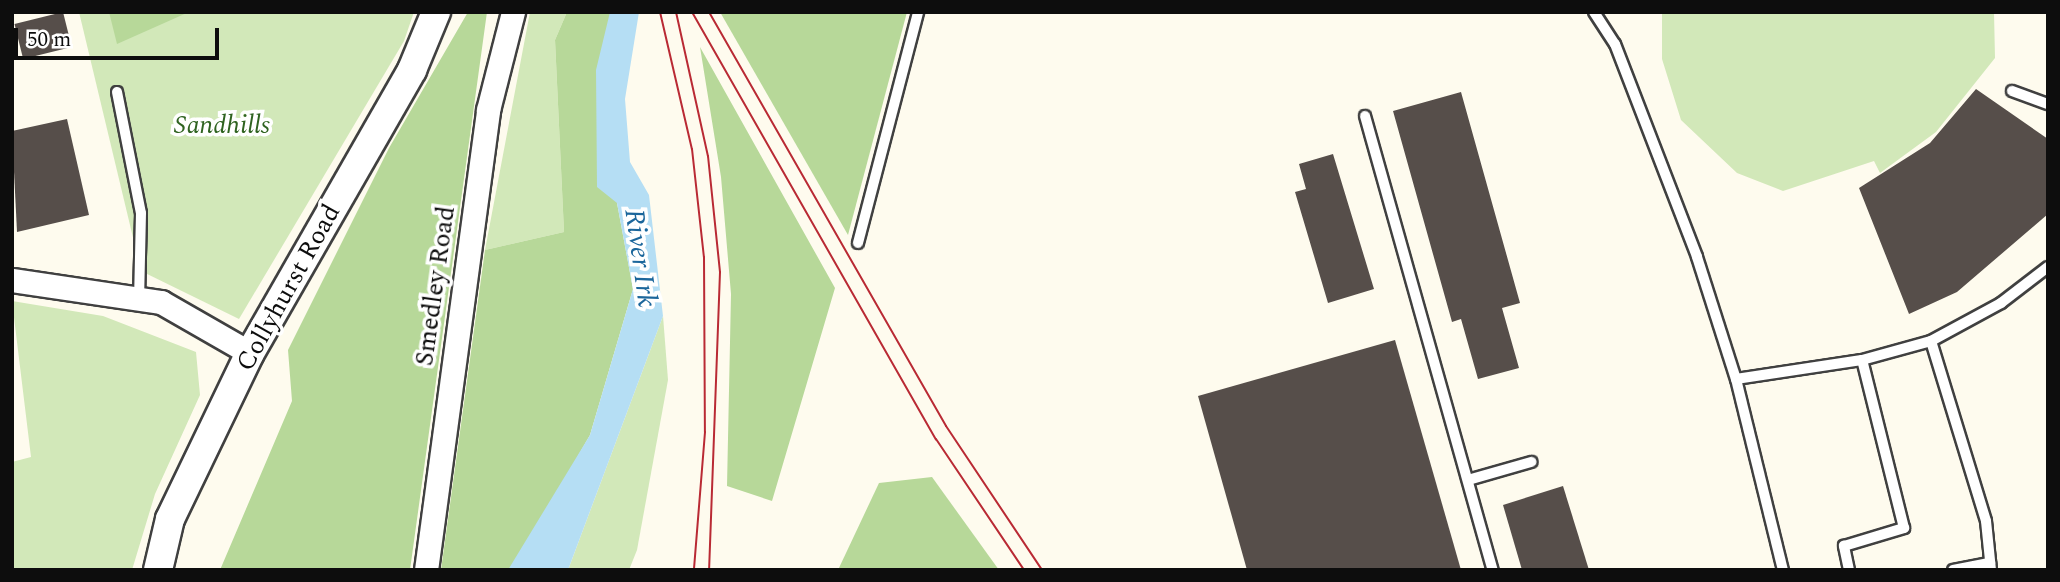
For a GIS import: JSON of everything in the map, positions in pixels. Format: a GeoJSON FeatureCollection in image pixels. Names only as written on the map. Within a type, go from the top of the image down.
{"type":"FeatureCollection","features":[{"type":"Feature","properties":{"kind":"street","name":"Collyhurst Road"},"geometry":{"type":"LineString","coordinates":[[158,570],[170,519],[250,353],[412,70],[436,12]]}},
{"type":"Feature","properties":{"kind":"street","name":"Smedley Road"},"geometry":{"type":"LineString","coordinates":[[426,570],[488,110],[513,12]]}},
{"type":"Feature","properties":{"kind":"street"},"geometry":{"type":"LineString","coordinates":[[12,280],[161,302],[250,353]]}},
{"type":"Feature","properties":{"kind":"lane"},"geometry":{"type":"LineString","coordinates":[[858,243],[918,12]]}},
{"type":"Feature","properties":{"kind":"lane"},"geometry":{"type":"LineString","coordinates":[[1594,12],[1615,44],[1650,132],[1736,379],[1783,570]]}},
{"type":"Feature","properties":{"kind":"lane"},"geometry":{"type":"LineString","coordinates":[[2012,91],[2048,104]]}},
{"type":"Feature","properties":{"kind":"lane"},"geometry":{"type":"LineString","coordinates":[[117,92],[141,213],[139,299]]}},
{"type":"Feature","properties":{"kind":"lane"},"geometry":{"type":"LineString","coordinates":[[1365,116],[1493,570]]}},
{"type":"Feature","properties":{"kind":"lane"},"geometry":{"type":"LineString","coordinates":[[1736,379],[1862,360],[1931,341],[2001,303],[2048,267]]}},
{"type":"Feature","properties":{"kind":"lane"},"geometry":{"type":"LineString","coordinates":[[1931,341],[1986,521],[1991,566],[1953,570]]}},
{"type":"Feature","properties":{"kind":"lane"},"geometry":{"type":"LineString","coordinates":[[1849,570],[1844,546],[1904,528],[1862,360]]}},
{"type":"Feature","properties":{"kind":"lane"},"geometry":{"type":"LineString","coordinates":[[1468,480],[1531,462]]}},
{"type":"Feature","properties":{"kind":"green space","name":"Sandhills"},"geometry":{"type":"Polygon","coordinates":[[[79,12],[414,12],[404,41],[239,319],[141,271],[79,12]]]}},
{"type":"Feature","properties":{"kind":"green space"},"geometry":{"type":"Polygon","coordinates":[[[109,12],[189,12],[117,44],[109,12]]]}},
{"type":"Feature","properties":{"kind":"green space"},"geometry":{"type":"Polygon","coordinates":[[[468,12],[487,12],[410,570],[220,570],[292,401],[288,350],[389,148],[468,12]]]}},
{"type":"Feature","properties":{"kind":"green space"},"geometry":{"type":"Polygon","coordinates":[[[530,12],[567,12],[555,40],[564,232],[485,250],[530,12]]]}},
{"type":"Feature","properties":{"kind":"green space"},"geometry":{"type":"Polygon","coordinates":[[[567,12],[610,12],[617,203],[633,289],[590,435],[521,555],[508,570],[441,570],[485,250],[564,232],[555,40],[567,12]]]}},
{"type":"Feature","properties":{"kind":"green space"},"geometry":{"type":"Polygon","coordinates":[[[720,12],[907,12],[848,235],[720,12]]]}},
{"type":"Feature","properties":{"kind":"green space"},"geometry":{"type":"Polygon","coordinates":[[[1662,12],[1994,12],[1995,58],[1936,132],[1880,173],[1874,161],[1783,191],[1737,173],[1681,120],[1662,59],[1662,12]]]}},
{"type":"Feature","properties":{"kind":"green space"},"geometry":{"type":"Polygon","coordinates":[[[700,47],[835,288],[772,501],[727,486],[731,294],[721,177],[700,47]]]}},
{"type":"Feature","properties":{"kind":"green space"},"geometry":{"type":"Polygon","coordinates":[[[12,301],[103,316],[196,352],[200,395],[155,494],[132,570],[12,570],[12,462],[31,457],[12,301]]]}},
{"type":"Feature","properties":{"kind":"green space"},"geometry":{"type":"Polygon","coordinates":[[[663,316],[668,380],[637,550],[629,570],[568,570],[663,316]]]}},
{"type":"Feature","properties":{"kind":"green space"},"geometry":{"type":"Polygon","coordinates":[[[932,477],[999,570],[838,570],[879,483],[932,477]]]}},
{"type":"Feature","properties":{"kind":"water","name":"River Irk"},"geometry":{"type":"Polygon","coordinates":[[[610,12],[639,12],[625,99],[630,162],[649,195],[663,316],[568,570],[508,570],[590,435],[633,289],[617,203],[597,187],[596,70],[610,12]]]}},
{"type":"Feature","properties":{"kind":"building"},"geometry":{"type":"Polygon","coordinates":[[[63,12],[72,47],[23,59],[14,24],[63,12]]]}},
{"type":"Feature","properties":{"kind":"building"},"geometry":{"type":"Polygon","coordinates":[[[1976,89],[2048,139],[2048,214],[1957,292],[1909,314],[1859,188],[1930,143],[1976,89]]]}},
{"type":"Feature","properties":{"kind":"building"},"geometry":{"type":"Polygon","coordinates":[[[1461,92],[1520,303],[1502,308],[1519,368],[1478,379],[1461,319],[1452,322],[1393,111],[1461,92]]]}},
{"type":"Feature","properties":{"kind":"building"},"geometry":{"type":"Polygon","coordinates":[[[67,119],[89,215],[17,232],[12,131],[67,119]]]}},
{"type":"Feature","properties":{"kind":"building"},"geometry":{"type":"Polygon","coordinates":[[[1333,154],[1374,289],[1328,303],[1295,192],[1306,189],[1299,164],[1333,154]]]}},
{"type":"Feature","properties":{"kind":"building"},"geometry":{"type":"Polygon","coordinates":[[[1395,340],[1461,570],[1247,570],[1198,396],[1395,340]]]}},
{"type":"Feature","properties":{"kind":"building"},"geometry":{"type":"Polygon","coordinates":[[[1563,486],[1589,570],[1522,570],[1503,505],[1563,486]]]}},
{"type":"Feature","properties":{"kind":"tram line"},"geometry":{"type":"LineString","coordinates":[[660,12],[692,149],[704,257],[705,432],[694,570]]}},
{"type":"Feature","properties":{"kind":"tram line"},"geometry":{"type":"LineString","coordinates":[[676,12],[708,156],[720,272],[709,570]]}},
{"type":"Feature","properties":{"kind":"tram line"},"geometry":{"type":"LineString","coordinates":[[692,12],[936,439],[1024,570]]}},
{"type":"Feature","properties":{"kind":"tram line"},"geometry":{"type":"LineString","coordinates":[[709,12],[946,426],[1042,570]]}}]}
